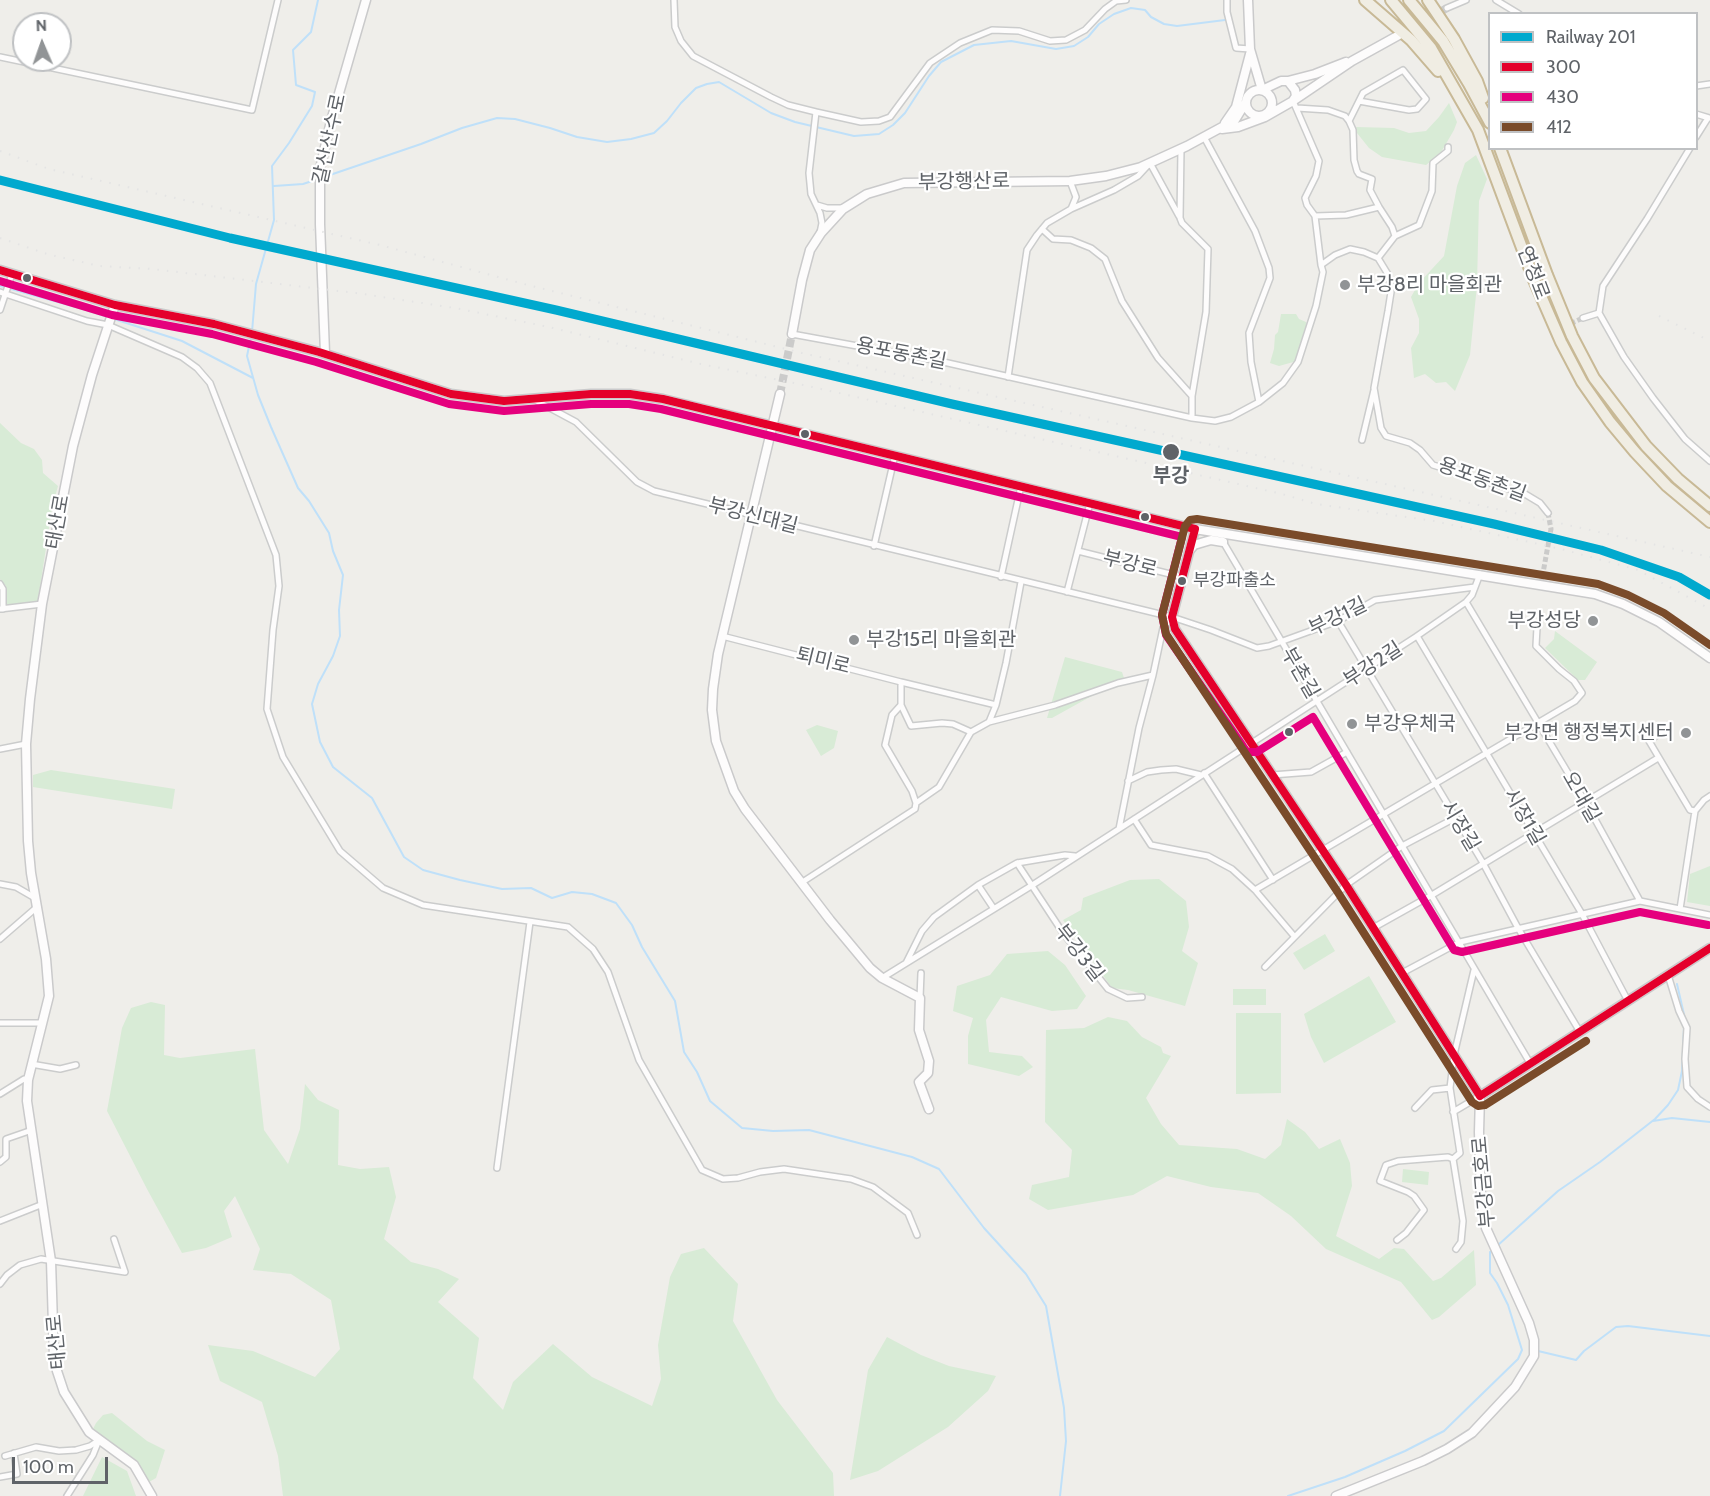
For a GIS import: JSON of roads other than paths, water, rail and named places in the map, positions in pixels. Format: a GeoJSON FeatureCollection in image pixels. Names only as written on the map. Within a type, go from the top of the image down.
{"type":"FeatureCollection","features":[{"type":"Feature","properties":{"kind":"highway"},"geometry":{"type":"LineString","coordinates":[[1365,0],[1411,40],[1431,62],[1488,153]]}},
{"type":"Feature","properties":{"kind":"highway","name":"연청로"},"geometry":{"type":"LineString","coordinates":[[1391,0],[1431,48],[1456,88],[1488,153],[1534,280],[1582,382],[1610,422],[1666,486],[1710,522]]}},
{"type":"Feature","properties":{"kind":"highway"},"geometry":{"type":"LineString","coordinates":[[1409,0],[1443,41],[1488,119]]}},
{"type":"Feature","properties":{"kind":"highway"},"geometry":{"type":"LineString","coordinates":[[1428,0],[1454,39],[1477,81],[1488,112]]}},
{"type":"Feature","properties":{"kind":"highway","name":"연청로"},"geometry":{"type":"LineString","coordinates":[[1501,150],[1547,275],[1572,336],[1594,378],[1646,446],[1678,479],[1710,506]]}},
{"type":"Feature","properties":{"kind":"street"},"geometry":{"type":"LineString","coordinates":[[0,57],[252,110],[278,0]]}},
{"type":"Feature","properties":{"kind":"street","name":"갈산산수로"},"geometry":{"type":"LineString","coordinates":[[322,352],[320,177],[331,121],[366,0]]}},
{"type":"Feature","properties":{"kind":"street"},"geometry":{"type":"LineString","coordinates":[[674,0],[675,27],[681,41],[693,56],[788,105],[816,114],[861,122],[879,121],[890,117],[930,63],[960,43],[992,30],[1019,31],[1050,41],[1066,40],[1086,30],[1105,9],[1116,1],[1126,0]]}},
{"type":"Feature","properties":{"kind":"street"},"geometry":{"type":"LineString","coordinates":[[1227,0],[1227,12],[1236,48],[1251,53],[1262,79],[1268,84],[1315,74],[1352,60],[1399,35]]}},
{"type":"Feature","properties":{"kind":"street"},"geometry":{"type":"LineString","coordinates":[[1248,0],[1251,53],[1247,99],[1251,112],[1257,116]]}},
{"type":"Feature","properties":{"kind":"street"},"geometry":{"type":"LineString","coordinates":[[1447,8],[1466,0]]}},
{"type":"Feature","properties":{"kind":"street"},"geometry":{"type":"LineString","coordinates":[[1496,0],[1516,12]]}},
{"type":"Feature","properties":{"kind":"street"},"geometry":{"type":"LineString","coordinates":[[1251,53],[1262,90],[1272,99],[1270,110]]}},
{"type":"Feature","properties":{"kind":"street"},"geometry":{"type":"LineString","coordinates":[[1218,130],[1236,107],[1251,53]]}},
{"type":"Feature","properties":{"kind":"street"},"geometry":{"type":"LineString","coordinates":[[1218,130],[1239,127],[1295,105],[1352,60]]}},
{"type":"Feature","properties":{"kind":"street"},"geometry":{"type":"LineString","coordinates":[[1350,121],[1359,101],[1363,93],[1403,70],[1426,99],[1417,109],[1409,110],[1359,101]]}},
{"type":"Feature","properties":{"kind":"street"},"geometry":{"type":"LineString","coordinates":[[1288,81],[1295,90],[1295,105]]}},
{"type":"Feature","properties":{"kind":"street"},"geometry":{"type":"LineString","coordinates":[[1218,130],[1235,120],[1254,91],[1276,83]]}},
{"type":"Feature","properties":{"kind":"street"},"geometry":{"type":"LineString","coordinates":[[1218,130],[1265,115],[1270,110],[1295,105],[1328,110],[1345,116],[1350,121],[1353,130],[1354,160],[1357,171],[1359,174],[1372,178],[1370,190],[1392,226],[1395,236]]}},
{"type":"Feature","properties":{"kind":"street","name":"용포동촌길"},"geometry":{"type":"LineString","coordinates":[[792,334],[939,361],[1192,418],[1222,420],[1231,417],[1259,402],[1283,383],[1298,362],[1316,306],[1323,272],[1316,216],[1307,205],[1305,198],[1316,176],[1318,161],[1295,105]]}},
{"type":"Feature","properties":{"kind":"street"},"geometry":{"type":"LineString","coordinates":[[816,114],[808,173],[811,194],[818,205],[822,223],[819,236]]}},
{"type":"Feature","properties":{"kind":"street"},"geometry":{"type":"LineString","coordinates":[[1698,134],[1709,118]]}},
{"type":"Feature","properties":{"kind":"street","name":"부강행산로"},"geometry":{"type":"LineString","coordinates":[[792,334],[810,250],[819,236],[846,208],[867,194],[904,183],[1070,181],[1106,176],[1150,163],[1218,130]]}},
{"type":"Feature","properties":{"kind":"street"},"geometry":{"type":"LineString","coordinates":[[1204,137],[1255,231],[1269,267],[1270,278],[1249,333],[1251,362],[1259,402]]}},
{"type":"Feature","properties":{"kind":"street"},"geometry":{"type":"LineString","coordinates":[[1321,265],[1335,255],[1350,249],[1378,258],[1395,236],[1419,225],[1432,191],[1433,163],[1448,152],[1448,147]]}},
{"type":"Feature","properties":{"kind":"street"},"geometry":{"type":"LineString","coordinates":[[1180,218],[1181,149]]}},
{"type":"Feature","properties":{"kind":"street"},"geometry":{"type":"LineString","coordinates":[[1689,150],[1603,286],[1599,313],[1624,357],[1653,398],[1685,439],[1710,462]]}},
{"type":"Feature","properties":{"kind":"street"},"geometry":{"type":"LineString","coordinates":[[1008,377],[1027,250],[1047,223],[1071,209],[1114,190],[1138,176],[1150,163],[1182,223],[1208,249],[1206,312],[1192,396],[1192,418]]}},
{"type":"Feature","properties":{"kind":"street"},"geometry":{"type":"LineString","coordinates":[[1070,181],[1076,196],[1071,209]]}},
{"type":"Feature","properties":{"kind":"street"},"geometry":{"type":"LineString","coordinates":[[818,205],[827,208],[846,208]]}},
{"type":"Feature","properties":{"kind":"street"},"geometry":{"type":"LineString","coordinates":[[1316,216],[1346,215],[1379,207]]}},
{"type":"Feature","properties":{"kind":"street"},"geometry":{"type":"LineString","coordinates":[[1042,229],[1053,238],[1083,244],[1105,259],[1122,301],[1158,358],[1192,396]]}},
{"type":"Feature","properties":{"kind":"street","name":"용포동촌길"},"geometry":{"type":"LineString","coordinates":[[1378,258],[1389,276],[1391,292],[1374,388],[1381,428],[1386,436],[1410,443],[1420,450],[1433,465],[1526,494],[1540,503],[1548,513]]}},
{"type":"Feature","properties":{"kind":"street"},"geometry":{"type":"LineString","coordinates":[[0,270],[114,308],[214,324],[322,352],[451,394],[504,401],[591,394],[630,394],[672,401],[1195,529],[1595,594],[1623,604],[1659,622],[1710,658]]}},
{"type":"Feature","properties":{"kind":"street"},"geometry":{"type":"LineString","coordinates":[[0,310],[3,293],[12,274]]}},
{"type":"Feature","properties":{"kind":"street"},"geometry":{"type":"LineString","coordinates":[[3,293],[87,321],[108,325],[182,357],[197,368],[210,383],[276,555],[279,586],[267,709],[283,757],[340,851],[383,888],[423,905],[568,927],[593,949],[608,972],[639,1060],[702,1170],[723,1179],[784,1169],[851,1179],[873,1187],[908,1213],[917,1236]]}},
{"type":"Feature","properties":{"kind":"street","name":"태산로"},"geometry":{"type":"LineString","coordinates":[[114,308],[72,446],[42,604],[35,656],[26,744],[28,841],[48,976],[48,996],[31,1064],[27,1101],[51,1261],[54,1357],[57,1371],[64,1392],[89,1432],[134,1464],[152,1496]]}},
{"type":"Feature","properties":{"kind":"street"},"geometry":{"type":"LineString","coordinates":[[1583,318],[1599,313]]}},
{"type":"Feature","properties":{"kind":"street"},"geometry":{"type":"LineString","coordinates":[[1362,440],[1374,388]]}},
{"type":"Feature","properties":{"kind":"street"},"geometry":{"type":"LineString","coordinates":[[780,394],[753,516],[722,636],[713,689],[712,710],[716,741],[734,791],[801,883],[870,968],[882,978],[920,998]]}},
{"type":"Feature","properties":{"kind":"street","name":"부강신대길"},"geometry":{"type":"LineString","coordinates":[[533,399],[576,422],[637,482],[654,491],[1172,618]]}},
{"type":"Feature","properties":{"kind":"street"},"geometry":{"type":"LineString","coordinates":[[874,546],[895,455]]}},
{"type":"Feature","properties":{"kind":"street"},"geometry":{"type":"LineString","coordinates":[[1001,577],[1021,486]]}},
{"type":"Feature","properties":{"kind":"street"},"geometry":{"type":"LineString","coordinates":[[1067,592],[1090,503]]}},
{"type":"Feature","properties":{"kind":"street","name":"부강로"},"geometry":{"type":"LineString","coordinates":[[1172,618],[1195,529]]}},
{"type":"Feature","properties":{"kind":"street","name":"부촌길"},"geometry":{"type":"LineString","coordinates":[[1216,532],[1530,1063]]}},
{"type":"Feature","properties":{"kind":"street"},"geometry":{"type":"LineString","coordinates":[[1189,550],[1194,545],[1211,540],[1223,542]]}},
{"type":"Feature","properties":{"kind":"street","name":"부강로"},"geometry":{"type":"LineString","coordinates":[[1078,551],[1182,577]]}},
{"type":"Feature","properties":{"kind":"street","name":"부강2길"},"geometry":{"type":"LineString","coordinates":[[1252,743],[1466,602],[1476,587],[1480,574]]}},
{"type":"Feature","properties":{"kind":"street"},"geometry":{"type":"LineString","coordinates":[[989,722],[996,705],[1021,582]]}},
{"type":"Feature","properties":{"kind":"street"},"geometry":{"type":"LineString","coordinates":[[0,584],[3,589],[2,609],[42,604]]}},
{"type":"Feature","properties":{"kind":"street","name":"부강1길"},"geometry":{"type":"LineString","coordinates":[[1172,618],[1257,648],[1282,642],[1338,621],[1375,600],[1476,587]]}},
{"type":"Feature","properties":{"kind":"street","name":"오대길"},"geometry":{"type":"LineString","coordinates":[[1466,602],[1586,803],[1640,901]]}},
{"type":"Feature","properties":{"kind":"street"},"geometry":{"type":"LineString","coordinates":[[1119,829],[1163,628],[1172,618]]}},
{"type":"Feature","properties":{"kind":"street"},"geometry":{"type":"LineString","coordinates":[[1172,618],[1175,628],[1346,885],[1480,1096]]}},
{"type":"Feature","properties":{"kind":"street","name":"시장길"},"geometry":{"type":"LineString","coordinates":[[1338,621],[1483,863],[1518,928],[1580,1032]]}},
{"type":"Feature","properties":{"kind":"street"},"geometry":{"type":"LineString","coordinates":[[1255,890],[1575,701],[1582,693],[1574,681],[1558,669],[1536,646],[1537,627]]}},
{"type":"Feature","properties":{"kind":"street","name":"퇴미로"},"geometry":{"type":"LineString","coordinates":[[722,636],[902,682]]}},
{"type":"Feature","properties":{"kind":"street","name":"시장1길"},"geometry":{"type":"LineString","coordinates":[[1417,636],[1582,914],[1628,1001]]}},
{"type":"Feature","properties":{"kind":"street"},"geometry":{"type":"LineString","coordinates":[[916,803],[939,787],[971,732],[989,722],[1055,705],[1118,683],[1153,675]]}},
{"type":"Feature","properties":{"kind":"street"},"geometry":{"type":"LineString","coordinates":[[971,732],[953,724],[911,726],[901,705],[902,682],[996,705]]}},
{"type":"Feature","properties":{"kind":"street"},"geometry":{"type":"LineString","coordinates":[[801,883],[915,809],[916,803],[912,791],[885,745],[892,715],[901,705]]}},
{"type":"Feature","properties":{"kind":"street"},"geometry":{"type":"LineString","coordinates":[[1661,732],[1649,741],[1690,810],[1695,811]]}},
{"type":"Feature","properties":{"kind":"street"},"geometry":{"type":"LineString","coordinates":[[882,978],[1031,886],[1252,743]]}},
{"type":"Feature","properties":{"kind":"street"},"geometry":{"type":"LineString","coordinates":[[0,749],[26,744]]}},
{"type":"Feature","properties":{"kind":"street"},"geometry":{"type":"LineString","coordinates":[[1272,775],[1311,772],[1347,752]]}},
{"type":"Feature","properties":{"kind":"street"},"geometry":{"type":"LineString","coordinates":[[1373,928],[1659,758]]}},
{"type":"Feature","properties":{"kind":"street"},"geometry":{"type":"LineString","coordinates":[[1128,781],[1147,772],[1161,770],[1176,769],[1202,774],[1273,880]]}},
{"type":"Feature","properties":{"kind":"street"},"geometry":{"type":"LineString","coordinates":[[1680,909],[1695,811],[1710,796]]}},
{"type":"Feature","properties":{"kind":"street"},"geometry":{"type":"LineString","coordinates":[[1265,967],[1346,885],[1402,846],[1455,818]]}},
{"type":"Feature","properties":{"kind":"street"},"geometry":{"type":"LineString","coordinates":[[1134,819],[1151,845],[1218,860],[1232,869],[1255,890],[1294,936]]}},
{"type":"Feature","properties":{"kind":"street"},"geometry":{"type":"LineString","coordinates":[[905,965],[922,931],[934,917],[978,885],[1017,863],[1065,855],[1076,856]]}},
{"type":"Feature","properties":{"kind":"street","name":"부강3길"},"geometry":{"type":"LineString","coordinates":[[1017,863],[1063,933],[1108,989],[1127,998],[1142,997]]}},
{"type":"Feature","properties":{"kind":"street"},"geometry":{"type":"LineString","coordinates":[[0,884],[16,887],[37,903],[0,939]]}},
{"type":"Feature","properties":{"kind":"street"},"geometry":{"type":"LineString","coordinates":[[978,885],[994,909]]}},
{"type":"Feature","properties":{"kind":"street"},"geometry":{"type":"LineString","coordinates":[[1402,974],[1460,942],[1640,901],[1710,915]]}},
{"type":"Feature","properties":{"kind":"street"},"geometry":{"type":"LineString","coordinates":[[497,1168],[530,922]]}},
{"type":"Feature","properties":{"kind":"street"},"geometry":{"type":"LineString","coordinates":[[1474,970],[1454,1055],[1450,1088],[1453,1112],[1710,948]]}},
{"type":"Feature","properties":{"kind":"street"},"geometry":{"type":"LineString","coordinates":[[921,973],[919,1030],[929,1061],[928,1073],[920,1082],[929,1109]]}},
{"type":"Feature","properties":{"kind":"street"},"geometry":{"type":"LineString","coordinates":[[1668,975],[1687,1028],[1685,1059],[1687,1087],[1691,1094],[1710,1107]]}},
{"type":"Feature","properties":{"kind":"street"},"geometry":{"type":"LineString","coordinates":[[0,1023],[41,1023]]}},
{"type":"Feature","properties":{"kind":"street"},"geometry":{"type":"LineString","coordinates":[[31,1064],[60,1069],[76,1065]]}},
{"type":"Feature","properties":{"kind":"street"},"geometry":{"type":"LineString","coordinates":[[0,1094],[24,1079],[28,1080]]}},
{"type":"Feature","properties":{"kind":"street"},"geometry":{"type":"LineString","coordinates":[[1415,1108],[1432,1090],[1450,1088]]}},
{"type":"Feature","properties":{"kind":"street","name":"부강금호로"},"geometry":{"type":"LineString","coordinates":[[1336,1496],[1423,1461],[1447,1449],[1472,1432],[1515,1387],[1534,1356],[1535,1345],[1529,1323],[1490,1241],[1481,1198],[1480,1096]]}},
{"type":"Feature","properties":{"kind":"street","name":"부강금호로"},"geometry":{"type":"LineString","coordinates":[[1453,1112],[1460,1153],[1453,1159]]}},
{"type":"Feature","properties":{"kind":"street"},"geometry":{"type":"LineString","coordinates":[[0,1162],[6,1157],[6,1139],[32,1130]]}},
{"type":"Feature","properties":{"kind":"street","name":"부강금호로"},"geometry":{"type":"LineString","coordinates":[[1397,1240],[1406,1233],[1424,1210],[1414,1196],[1380,1181],[1386,1165],[1398,1161],[1448,1157],[1453,1159]]}},
{"type":"Feature","properties":{"kind":"street","name":"부강금호로"},"geometry":{"type":"LineString","coordinates":[[1453,1159],[1463,1221],[1461,1242],[1456,1249]]}},
{"type":"Feature","properties":{"kind":"street"},"geometry":{"type":"LineString","coordinates":[[0,1221],[43,1204]]}},
{"type":"Feature","properties":{"kind":"street"},"geometry":{"type":"LineString","coordinates":[[0,1284],[20,1265],[41,1259],[125,1272],[114,1239]]}},
{"type":"Feature","properties":{"kind":"street"},"geometry":{"type":"LineString","coordinates":[[5,1456],[36,1447],[59,1451],[76,1450],[90,1446],[99,1440]]}},
{"type":"Feature","properties":{"kind":"street"},"geometry":{"type":"LineString","coordinates":[[67,1496],[93,1455],[99,1440]]}},
{"type":"Feature","properties":{"kind":"street"},"geometry":{"type":"LineString","coordinates":[[0,1477],[16,1474],[14,1453]]}},
{"type":"Feature","properties":{"kind":"waterway"},"geometry":{"type":"LineString","coordinates":[[252,332],[256,284],[274,220],[272,166],[312,106],[315,92],[296,85],[293,50],[311,32],[318,0]]}},
{"type":"Feature","properties":{"kind":"waterway"},"geometry":{"type":"LineString","coordinates":[[324,177],[462,128],[497,118],[515,119],[577,137],[607,142],[631,139],[654,133],[696,88],[719,82],[771,113],[795,122],[854,136],[879,134],[905,113],[941,62],[974,45],[1011,41],[1056,49],[1074,46],[1088,37],[1099,24],[1114,14],[1131,8],[1145,10],[1151,17],[1164,24],[1177,26],[1225,20]]}},
{"type":"Feature","properties":{"kind":"waterway"},"geometry":{"type":"LineString","coordinates":[[274,186],[303,184],[318,179]]}},
{"type":"Feature","properties":{"kind":"waterway"},"geometry":{"type":"LineString","coordinates":[[0,286],[83,309],[182,341],[253,378]]}},
{"type":"Feature","properties":{"kind":"waterway"},"geometry":{"type":"LineString","coordinates":[[251,337],[247,356],[258,395],[298,488],[329,533],[333,551],[343,575],[339,610],[340,636],[333,656],[318,684],[312,704],[320,742],[333,767],[372,798],[404,857],[423,870],[502,889],[531,888],[552,898],[572,892],[592,894],[616,903],[632,925],[642,947],[675,1001],[684,1052],[697,1072],[710,1101],[742,1128],[773,1131],[809,1130],[912,1157],[939,1169],[984,1228],[1026,1274],[1046,1306],[1064,1408],[1066,1441],[1060,1496]]}},
{"type":"Feature","properties":{"kind":"waterway"},"geometry":{"type":"LineString","coordinates":[[1677,984],[1685,1019]]}},
{"type":"Feature","properties":{"kind":"waterway"},"geometry":{"type":"LineString","coordinates":[[1497,1246],[1558,1191],[1600,1162],[1655,1119],[1668,1105],[1678,1090],[1682,1071],[1684,1027]]}},
{"type":"Feature","properties":{"kind":"waterway"},"geometry":{"type":"LineString","coordinates":[[1653,1121],[1672,1118],[1710,1122]]}},
{"type":"Feature","properties":{"kind":"waterway"},"geometry":{"type":"LineString","coordinates":[[1288,1496],[1345,1477],[1444,1431],[1518,1359],[1522,1350],[1508,1305],[1490,1273],[1490,1252],[1493,1250]]}},
{"type":"Feature","properties":{"kind":"waterway"},"geometry":{"type":"LineString","coordinates":[[1538,1351],[1576,1360],[1584,1351],[1616,1327],[1628,1326],[1710,1336]]}},
{"type":"Feature","properties":{"kind":"tunnel"},"geometry":{"type":"LineString","coordinates":[[1410,29],[1447,8]]}},
{"type":"Feature","properties":{"kind":"tunnel"},"geometry":{"type":"LineString","coordinates":[[1550,333],[1583,318]]}},
{"type":"Feature","properties":{"kind":"tunnel"},"geometry":{"type":"LineString","coordinates":[[780,394],[792,334]]}},
{"type":"Feature","properties":{"kind":"tunnel"},"geometry":{"type":"LineString","coordinates":[[1541,584],[1551,529],[1548,513]]}},
{"type":"Feature","properties":{"kind":"railway"},"geometry":{"type":"LineString","coordinates":[[0,151],[49,169],[380,245],[524,284],[802,353],[1710,557]]}},
{"type":"Feature","properties":{"kind":"railway"},"geometry":{"type":"LineString","coordinates":[[0,238],[47,254],[99,266],[152,269],[356,293],[455,308],[549,327],[701,364],[808,386],[1282,494],[1316,504],[1434,521],[1561,549],[1638,570],[1710,609]]}},
{"type":"Feature","properties":{"kind":"railway"},"geometry":{"type":"LineString","coordinates":[[1659,316],[1704,338]]}},
{"type":"Feature","properties":{"kind":"rail line","name":"201"},"geometry":{"type":"LineString","coordinates":[[0,180],[230,238],[556,310],[952,404],[1494,524],[1601,550],[1679,577],[1710,595]]}},
{"type":"Feature","properties":{"kind":"place","name":"부강8리 마을회관"},"geometry":{"type":"Point","coordinates":[1345,285]}},
{"type":"Feature","properties":{"kind":"place","name":"부강"},"geometry":{"type":"Point","coordinates":[1171,452]}},
{"type":"Feature","properties":{"kind":"place","name":"부강파출소"},"geometry":{"type":"Point","coordinates":[1182,581]}},
{"type":"Feature","properties":{"kind":"place","name":"부강성당"},"geometry":{"type":"Point","coordinates":[1593,621]}},
{"type":"Feature","properties":{"kind":"place","name":"부강15리 마을회관"},"geometry":{"type":"Point","coordinates":[854,640]}},
{"type":"Feature","properties":{"kind":"place","name":"부강우체국"},"geometry":{"type":"Point","coordinates":[1352,724]}},
{"type":"Feature","properties":{"kind":"place","name":"부강면 행정복지센터"},"geometry":{"type":"Point","coordinates":[1686,733]}}]}
